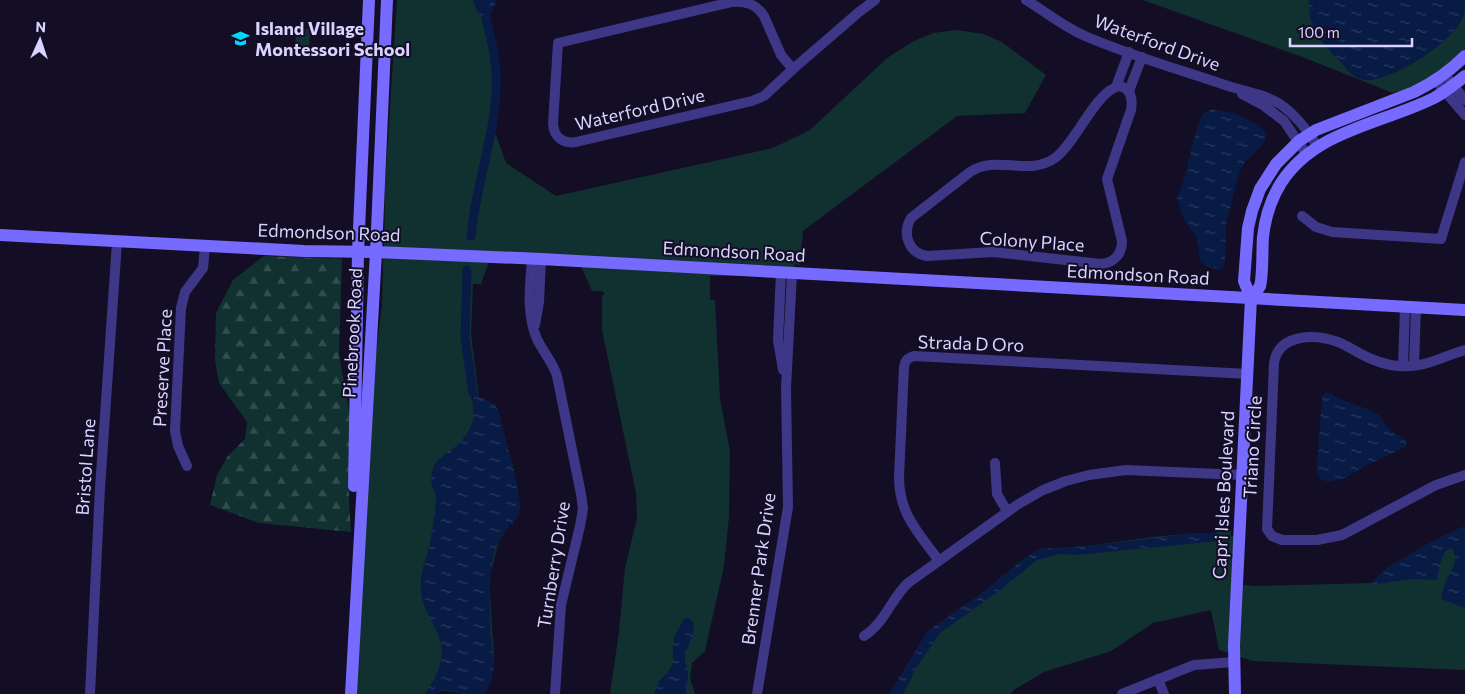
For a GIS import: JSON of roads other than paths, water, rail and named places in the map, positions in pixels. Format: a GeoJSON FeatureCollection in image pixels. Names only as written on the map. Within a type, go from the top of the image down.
{"type":"FeatureCollection","features":[{"type":"Feature","properties":{"kind":"street","name":"Pinebrook Road"},"geometry":{"type":"LineString","coordinates":[[357,579],[354,501],[358,252],[369,0]]}},
{"type":"Feature","properties":{"kind":"street","name":"Pinebrook Road"},"geometry":{"type":"LineString","coordinates":[[351,694],[376,252],[387,0]]}},
{"type":"Feature","properties":{"kind":"street","name":"Waterford Drive"},"geometry":{"type":"LineString","coordinates":[[793,69],[779,52],[762,12],[753,5],[744,2],[732,2],[558,43],[554,129],[561,140],[573,143],[752,101],[764,96],[875,0]]}},
{"type":"Feature","properties":{"kind":"street","name":"Waterford Drive"},"geometry":{"type":"LineString","coordinates":[[1026,0],[1085,36],[1275,101],[1296,118],[1318,147]]}},
{"type":"Feature","properties":{"kind":"street","name":"Colony Place"},"geometry":{"type":"LineString","coordinates":[[1129,52],[1116,87],[1096,105],[1054,159],[1032,167],[988,165],[970,172],[911,218],[906,230],[907,240],[911,247],[918,254],[926,256],[993,252],[1101,264],[1115,258],[1121,249],[1122,241],[1107,179],[1131,110],[1132,101],[1129,91],[1142,57]]}},
{"type":"Feature","properties":{"kind":"street","name":"Capri Isles Boulevard"},"geometry":{"type":"LineString","coordinates":[[1235,694],[1234,662],[1251,298],[1244,281],[1249,225],[1256,199],[1276,164],[1298,141],[1322,127],[1414,92],[1439,77],[1465,56]]}},
{"type":"Feature","properties":{"kind":"street","name":"Capri Isles Boulevard"},"geometry":{"type":"LineString","coordinates":[[1251,298],[1260,285],[1264,229],[1271,206],[1280,186],[1292,169],[1318,147],[1340,135],[1428,101],[1449,89],[1465,76]]}},
{"type":"Feature","properties":{"kind":"street"},"geometry":{"type":"LineString","coordinates":[[1439,77],[1465,115]]}},
{"type":"Feature","properties":{"kind":"street","name":"Waterford Drive"},"geometry":{"type":"LineString","coordinates":[[1225,85],[1272,111],[1287,125],[1308,155]]}},
{"type":"Feature","properties":{"kind":"street"},"geometry":{"type":"LineString","coordinates":[[1116,87],[1124,87],[1129,91]]}},
{"type":"Feature","properties":{"kind":"street"},"geometry":{"type":"LineString","coordinates":[[1449,89],[1465,100]]}},
{"type":"Feature","properties":{"kind":"street"},"geometry":{"type":"LineString","coordinates":[[1302,216],[1316,227],[1332,232],[1441,239],[1465,162]]}},
{"type":"Feature","properties":{"kind":"street"},"geometry":{"type":"LineString","coordinates":[[1249,225],[1264,229]]}},
{"type":"Feature","properties":{"kind":"street","name":"Edmondson Road"},"geometry":{"type":"LineString","coordinates":[[0,235],[205,247],[536,259],[1465,310]]}},
{"type":"Feature","properties":{"kind":"street","name":"Bristol Lane"},"geometry":{"type":"LineString","coordinates":[[90,694],[100,488],[117,242]]}},
{"type":"Feature","properties":{"kind":"street","name":"Preserve Place"},"geometry":{"type":"LineString","coordinates":[[187,466],[178,446],[175,432],[181,308],[185,292],[203,268],[205,247]]}},
{"type":"Feature","properties":{"kind":"street","name":"Turnberry Drive"},"geometry":{"type":"LineString","coordinates":[[536,259],[530,306],[534,329],[555,371],[582,501],[580,526],[561,605],[555,694]]}},
{"type":"Feature","properties":{"kind":"street","name":"Brenner Park Drive"},"geometry":{"type":"LineString","coordinates":[[757,694],[788,510],[786,388],[778,340],[786,272]]}},
{"type":"Feature","properties":{"kind":"street"},"geometry":{"type":"LineString","coordinates":[[1411,307],[1414,365]]}},
{"type":"Feature","properties":{"kind":"street"},"geometry":{"type":"LineString","coordinates":[[1402,366],[1411,307]]}},
{"type":"Feature","properties":{"kind":"street","name":"Triano Circle"},"geometry":{"type":"LineString","coordinates":[[1465,350],[1428,364],[1402,366],[1371,359],[1342,343],[1323,338],[1302,337],[1286,342],[1274,358],[1273,367],[1266,522],[1268,532],[1275,538],[1282,540],[1317,540],[1342,535],[1436,485],[1465,475]]}},
{"type":"Feature","properties":{"kind":"street","name":"Strada D Oro"},"geometry":{"type":"LineString","coordinates":[[939,561],[908,517],[902,505],[899,492],[898,477],[904,367],[907,357],[1248,374]]}},
{"type":"Feature","properties":{"kind":"street"},"geometry":{"type":"LineString","coordinates":[[995,463],[997,494],[1007,511]]}},
{"type":"Feature","properties":{"kind":"street"},"geometry":{"type":"LineString","coordinates":[[864,636],[876,627],[903,588],[1007,511],[1027,498],[1054,486],[1089,475],[1112,471],[1144,470],[1243,475]]}},
{"type":"Feature","properties":{"kind":"street"},"geometry":{"type":"LineString","coordinates":[[1122,694],[1194,665],[1234,662]]}},
{"type":"Feature","properties":{"kind":"street"},"geometry":{"type":"LineString","coordinates":[[1158,678],[1164,694]]}},
{"type":"Feature","properties":{"kind":"water"},"geometry":{"type":"Polygon","coordinates":[[[473,0],[497,0],[491,13],[486,18],[479,15],[473,0]]]}},
{"type":"Feature","properties":{"kind":"water"},"geometry":{"type":"Polygon","coordinates":[[[1309,0],[1465,0],[1465,8],[1459,25],[1438,46],[1396,72],[1368,80],[1360,79],[1350,73],[1321,41],[1312,23],[1309,12],[1309,0]]]}},
{"type":"Feature","properties":{"kind":"water"},"geometry":{"type":"Polygon","coordinates":[[[1214,109],[1235,114],[1257,124],[1264,130],[1266,136],[1264,143],[1245,162],[1239,173],[1226,225],[1225,261],[1223,268],[1218,270],[1204,265],[1200,261],[1197,238],[1184,219],[1177,198],[1202,116],[1214,109]]]}},
{"type":"Feature","properties":{"kind":"water"},"geometry":{"type":"Polygon","coordinates":[[[470,393],[475,393],[497,408],[516,481],[520,505],[516,519],[501,537],[492,561],[490,604],[493,674],[488,688],[483,694],[466,694],[448,690],[434,694],[425,694],[436,676],[442,652],[438,634],[423,601],[421,586],[436,502],[431,476],[432,470],[439,459],[460,442],[470,427],[474,413],[470,393]]]}},
{"type":"Feature","properties":{"kind":"water"},"geometry":{"type":"Polygon","coordinates":[[[1325,393],[1332,394],[1339,399],[1379,415],[1391,431],[1404,438],[1407,445],[1345,478],[1329,482],[1320,479],[1317,464],[1322,398],[1325,393]]]}},
{"type":"Feature","properties":{"kind":"water"},"geometry":{"type":"Polygon","coordinates":[[[1465,526],[1465,608],[1441,599],[1444,585],[1455,561],[1454,552],[1451,548],[1447,550],[1443,557],[1437,580],[1411,579],[1372,585],[1387,568],[1435,540],[1465,526]]]}},
{"type":"Feature","properties":{"kind":"water"},"geometry":{"type":"Polygon","coordinates":[[[1217,532],[1218,541],[1077,555],[1060,554],[1037,560],[999,591],[940,633],[918,665],[903,694],[889,694],[928,631],[986,590],[1022,560],[1040,549],[1088,546],[1217,532]]]}},
{"type":"Feature","properties":{"kind":"water"},"geometry":{"type":"Polygon","coordinates":[[[687,617],[690,617],[694,628],[685,659],[688,674],[686,694],[654,694],[659,681],[668,672],[673,663],[675,635],[687,617]]]}},
{"type":"Feature","properties":{"kind":"waterway"},"geometry":{"type":"LineString","coordinates":[[471,236],[477,195],[491,133],[496,92],[495,58],[486,18]]}},
{"type":"Feature","properties":{"kind":"waterway"},"geometry":{"type":"LineString","coordinates":[[467,270],[465,337],[473,393]]}},
{"type":"Feature","properties":{"kind":"place","name":"Island Village Montessori School"},"geometry":{"type":"Point","coordinates":[241,39]}}]}
